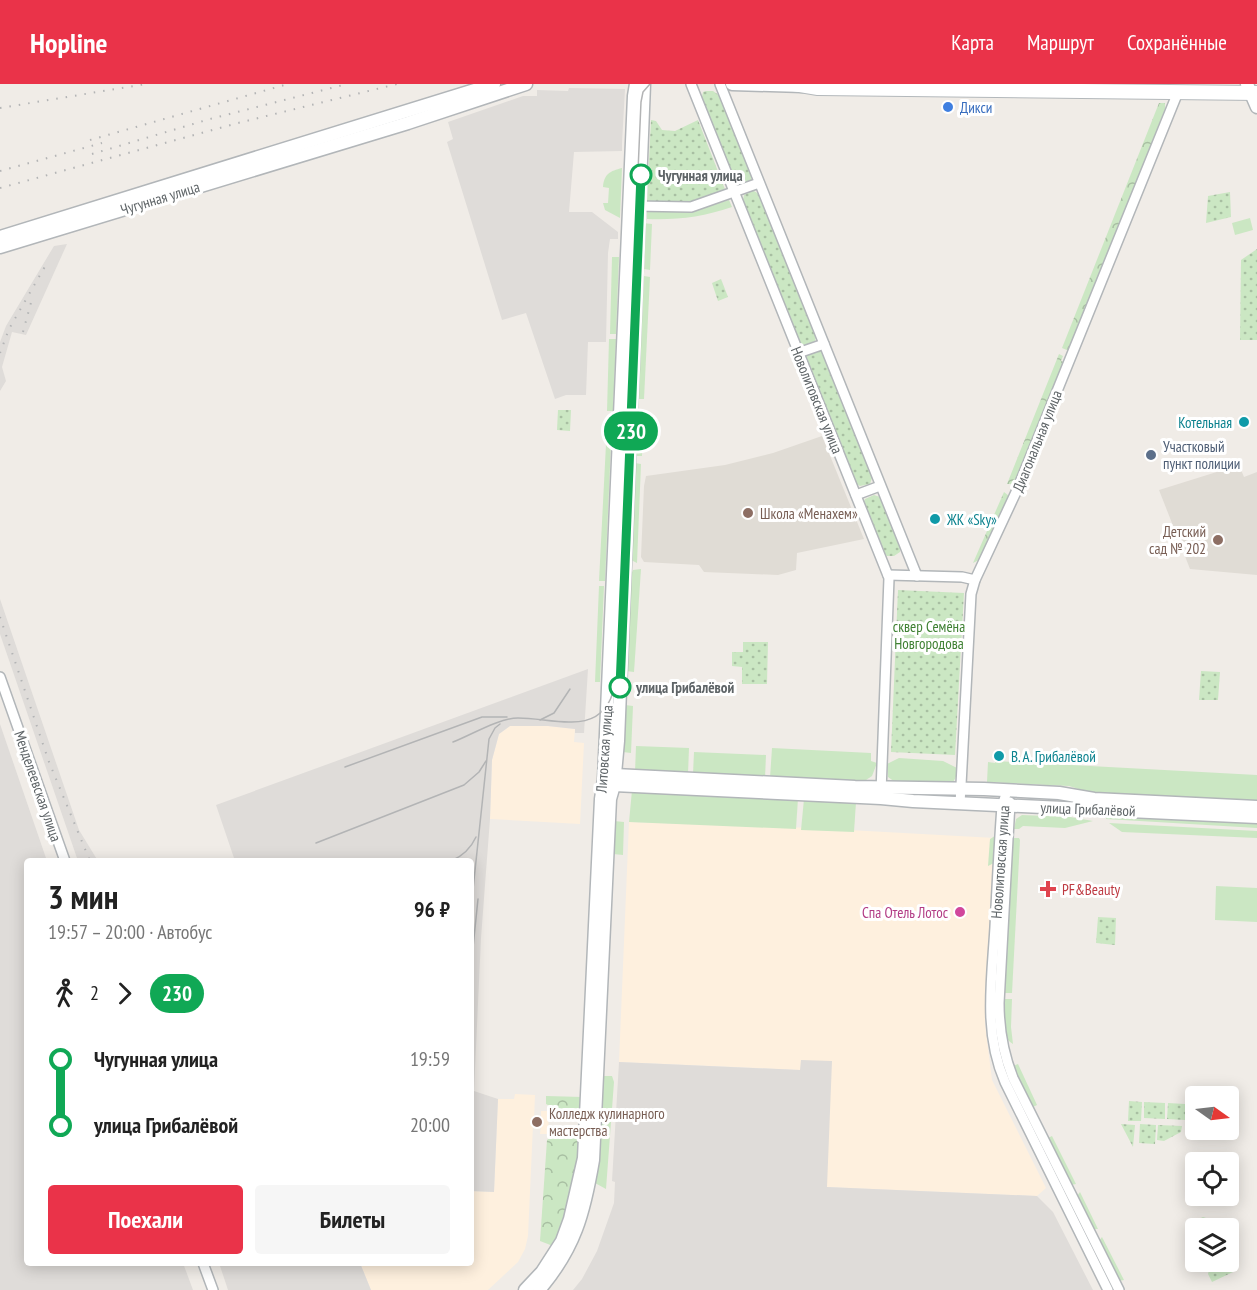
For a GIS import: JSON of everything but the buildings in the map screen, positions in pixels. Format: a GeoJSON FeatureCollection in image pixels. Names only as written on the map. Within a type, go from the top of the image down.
{"type":"FeatureCollection","features":[{"type":"Feature","properties":{"kind":"main road"},"geometry":{"type":"LineString","coordinates":[[799,85],[818,88],[1178,92],[1252,90]]}},
{"type":"Feature","properties":{"kind":"street","name":"Чугунная улица"},"geometry":{"type":"LineString","coordinates":[[0,237],[494,84]]}},
{"type":"Feature","properties":{"kind":"street","name":"Чугунная улица"},"geometry":{"type":"LineString","coordinates":[[0,247],[408,123],[526,84]]}},
{"type":"Feature","properties":{"kind":"street","name":"Литовская улица"},"geometry":{"type":"LineString","coordinates":[[635,206],[634,96],[636,84]]}},
{"type":"Feature","properties":{"kind":"street","name":"Литовская улица"},"geometry":{"type":"LineString","coordinates":[[539,1290],[571,1245],[580,1222],[593,1160],[635,206],[644,84]]}},
{"type":"Feature","properties":{"kind":"street","name":"Новолитовская улица"},"geometry":{"type":"LineString","coordinates":[[691,84],[888,575],[890,589],[881,792]]}},
{"type":"Feature","properties":{"kind":"street","name":"Новолитовская улица"},"geometry":{"type":"LineString","coordinates":[[720,84],[917,576]]}},
{"type":"Feature","properties":{"kind":"street"},"geometry":{"type":"LineString","coordinates":[[732,84],[799,85]]}},
{"type":"Feature","properties":{"kind":"street"},"geometry":{"type":"LineString","coordinates":[[1252,90],[1257,107]]}},
{"type":"Feature","properties":{"kind":"street","name":"Диагональная улица"},"geometry":{"type":"LineString","coordinates":[[960,804],[971,594],[975,580],[1017,490],[1178,92]]}},
{"type":"Feature","properties":{"kind":"street"},"geometry":{"type":"LineString","coordinates":[[635,206],[691,207],[759,183]]}},
{"type":"Feature","properties":{"kind":"street"},"geometry":{"type":"LineString","coordinates":[[798,353],[824,344]]}},
{"type":"Feature","properties":{"kind":"street"},"geometry":{"type":"LineString","coordinates":[[855,495],[880,486]]}},
{"type":"Feature","properties":{"kind":"street"},"geometry":{"type":"LineString","coordinates":[[888,575],[975,580]]}},
{"type":"Feature","properties":{"kind":"street","name":"Менделеевская улица"},"geometry":{"type":"LineString","coordinates":[[0,677],[64,858]]}},
{"type":"Feature","properties":{"kind":"street","name":"Литовская улица"},"geometry":{"type":"LineString","coordinates":[[525,1290],[542,1272],[562,1241],[570,1219],[584,1158],[601,799],[611,780]]}},
{"type":"Feature","properties":{"kind":"street","name":"улица Грибалёвой"},"geometry":{"type":"LineString","coordinates":[[611,780],[881,792],[1007,791],[1094,799],[1257,807]]}},
{"type":"Feature","properties":{"kind":"street","name":"Новолитовская улица"},"geometry":{"type":"LineString","coordinates":[[1007,791],[990,1002],[993,1050],[1005,1082],[1108,1290]]}},
{"type":"Feature","properties":{"kind":"street","name":"улица Грибалёвой"},"geometry":{"type":"LineString","coordinates":[[881,792],[894,800],[1257,817]]}},
{"type":"Feature","properties":{"kind":"street","name":"Новолитовская улица"},"geometry":{"type":"LineString","coordinates":[[1006,806],[999,1003],[1002,1048],[1013,1078],[1119,1290]]}},
{"type":"Feature","properties":{"kind":"street"},"geometry":{"type":"LineString","coordinates":[[204,1266],[213,1290]]}},
{"type":"Feature","properties":{"kind":"shaded area"},"geometry":{"type":"Polygon","coordinates":[[[569,88],[625,89],[622,151],[574,152],[569,212],[592,212],[618,232],[618,239],[610,239],[608,253],[606,342],[588,342],[586,395],[566,395],[555,399],[526,313],[502,320],[447,142],[453,139],[448,122],[523,96],[537,96],[537,90],[568,91],[569,88]]]}},
{"type":"Feature","properties":{"kind":"shaded area"},"geometry":{"type":"Polygon","coordinates":[[[67,244],[26,335],[12,332],[2,367],[6,381],[0,391],[0,342],[6,326],[54,246],[67,244]]]}},
{"type":"Feature","properties":{"kind":"shaded area","name":"Школа «Менахем»"},"geometry":{"type":"Polygon","coordinates":[[[822,436],[864,539],[797,553],[796,570],[778,575],[704,572],[699,565],[644,562],[641,557],[646,476],[725,465],[773,453],[822,436]]]}},
{"type":"Feature","properties":{"kind":"shaded area","name":"Детский сад № 202"},"geometry":{"type":"Polygon","coordinates":[[[1239,465],[1244,477],[1257,472],[1257,575],[1190,569],[1159,490],[1239,465]]]}},
{"type":"Feature","properties":{"kind":"shaded area"},"geometry":{"type":"Polygon","coordinates":[[[0,599],[79,830],[96,858],[77,858],[0,634],[0,599]]]}},
{"type":"Feature","properties":{"kind":"shaded area"},"geometry":{"type":"Polygon","coordinates":[[[588,669],[584,733],[575,733],[575,729],[548,726],[510,726],[499,734],[492,760],[474,1091],[474,858],[234,858],[216,805],[588,669]]]}},
{"type":"Feature","properties":{"kind":"shaded area"},"geometry":{"type":"Polygon","coordinates":[[[0,724],[46,858],[24,858],[24,1266],[184,1266],[193,1290],[0,1290],[0,724]]]}},
{"type":"Feature","properties":{"kind":"shaded area"},"geometry":{"type":"Polygon","coordinates":[[[510,726],[575,729],[574,742],[584,743],[580,824],[490,819],[492,760],[499,734],[510,726]]]}},
{"type":"Feature","properties":{"kind":"shaded area"},"geometry":{"type":"Polygon","coordinates":[[[629,822],[812,828],[995,838],[985,1024],[992,1080],[1046,1188],[1037,1196],[827,1187],[801,1060],[801,1070],[619,1062],[629,822]]]}},
{"type":"Feature","properties":{"kind":"shaded area"},"geometry":{"type":"Polygon","coordinates":[[[801,1060],[832,1061],[827,1187],[1037,1196],[1053,1212],[1093,1290],[573,1290],[582,1279],[597,1251],[614,1203],[615,1182],[612,1181],[619,1062],[800,1070],[801,1060]]]}},
{"type":"Feature","properties":{"kind":"shaded area"},"geometry":{"type":"Polygon","coordinates":[[[474,1091],[498,1099],[494,1192],[474,1191],[474,1091]]]}},
{"type":"Feature","properties":{"kind":"shaded area"},"geometry":{"type":"Polygon","coordinates":[[[515,1094],[535,1095],[534,1120],[541,1120],[541,1111],[549,1111],[548,1134],[540,1134],[541,1125],[533,1125],[528,1236],[525,1249],[518,1262],[488,1290],[371,1290],[361,1266],[474,1266],[474,1191],[494,1192],[498,1099],[514,1099],[515,1094]]]}},
{"type":"Feature","properties":{"kind":"shaded area"},"geometry":{"type":"Polygon","coordinates":[[[220,1266],[361,1266],[371,1290],[228,1290],[220,1266]]]}},
{"type":"Feature","properties":{"kind":"green space"},"geometry":{"type":"Polygon","coordinates":[[[713,91],[720,96],[752,175],[751,182],[739,186],[735,182],[702,97],[703,92],[713,91]]]}},
{"type":"Feature","properties":{"kind":"green space"},"geometry":{"type":"Polygon","coordinates":[[[1159,103],[1165,103],[1165,109],[1069,351],[1062,348],[1159,103]]]}},
{"type":"Feature","properties":{"kind":"green space"},"geometry":{"type":"Polygon","coordinates":[[[651,120],[656,121],[662,130],[675,131],[698,120],[726,192],[695,204],[647,202],[651,120]]]}},
{"type":"Feature","properties":{"kind":"green space"},"geometry":{"type":"Polygon","coordinates":[[[622,168],[620,218],[605,210],[603,203],[608,203],[609,188],[603,187],[608,174],[622,168]]]}},
{"type":"Feature","properties":{"kind":"green space"},"geometry":{"type":"Polygon","coordinates":[[[751,191],[759,194],[816,336],[815,341],[805,345],[799,343],[743,200],[744,195],[751,191]]]}},
{"type":"Feature","properties":{"kind":"green space"},"geometry":{"type":"Polygon","coordinates":[[[1230,192],[1231,217],[1206,223],[1208,196],[1230,192]]]}},
{"type":"Feature","properties":{"kind":"green space"},"geometry":{"type":"Polygon","coordinates":[[[729,200],[732,207],[711,213],[680,218],[647,219],[647,211],[692,211],[729,200]]]}},
{"type":"Feature","properties":{"kind":"green space"},"geometry":{"type":"Polygon","coordinates":[[[1250,218],[1253,230],[1235,235],[1232,223],[1250,218]]]}},
{"type":"Feature","properties":{"kind":"green space"},"geometry":{"type":"Polygon","coordinates":[[[643,223],[652,224],[650,270],[644,269],[645,258],[642,256],[643,223]]]}},
{"type":"Feature","properties":{"kind":"green space"},"geometry":{"type":"Polygon","coordinates":[[[1257,249],[1257,340],[1240,340],[1241,260],[1257,249]]]}},
{"type":"Feature","properties":{"kind":"green space"},"geometry":{"type":"Polygon","coordinates":[[[612,257],[619,257],[616,334],[610,334],[612,257]]]}},
{"type":"Feature","properties":{"kind":"green space"},"geometry":{"type":"Polygon","coordinates":[[[644,276],[650,277],[644,399],[638,399],[644,276]]]}},
{"type":"Feature","properties":{"kind":"green space"},"geometry":{"type":"Polygon","coordinates":[[[721,279],[728,297],[718,301],[712,283],[721,279]]]}},
{"type":"Feature","properties":{"kind":"green space"},"geometry":{"type":"Polygon","coordinates":[[[609,339],[616,339],[613,411],[607,411],[609,339]]]}},
{"type":"Feature","properties":{"kind":"green space"},"geometry":{"type":"Polygon","coordinates":[[[819,350],[823,353],[872,478],[870,484],[860,486],[855,483],[806,359],[808,354],[819,350]]]}},
{"type":"Feature","properties":{"kind":"green space"},"geometry":{"type":"Polygon","coordinates":[[[1059,354],[1063,356],[1061,361],[1064,362],[1017,481],[1007,484],[1059,354]]]}},
{"type":"Feature","properties":{"kind":"green space"},"geometry":{"type":"Polygon","coordinates":[[[558,410],[571,410],[570,431],[557,430],[558,410]]]}},
{"type":"Feature","properties":{"kind":"green space"},"geometry":{"type":"Polygon","coordinates":[[[637,420],[643,420],[642,456],[636,456],[637,420]]]}},
{"type":"Feature","properties":{"kind":"green space"},"geometry":{"type":"Polygon","coordinates":[[[606,444],[611,444],[605,581],[599,581],[606,444]]]}},
{"type":"Feature","properties":{"kind":"green space"},"geometry":{"type":"Polygon","coordinates":[[[635,463],[641,464],[637,563],[631,560],[635,463]]]}},
{"type":"Feature","properties":{"kind":"green space"},"geometry":{"type":"Polygon","coordinates":[[[1004,492],[1009,499],[982,555],[973,563],[1004,492]]]}},
{"type":"Feature","properties":{"kind":"green space"},"geometry":{"type":"Polygon","coordinates":[[[874,495],[880,497],[900,547],[900,552],[894,556],[887,556],[883,553],[863,504],[865,499],[874,495]]]}},
{"type":"Feature","properties":{"kind":"green space"},"geometry":{"type":"Polygon","coordinates":[[[641,569],[634,672],[626,671],[631,575],[633,570],[641,569]]]}},
{"type":"Feature","properties":{"kind":"green space"},"geometry":{"type":"Polygon","coordinates":[[[599,586],[604,586],[600,682],[595,682],[599,586]]]}},
{"type":"Feature","properties":{"kind":"green space","name":"сквер Семёна Новгородова"},"geometry":{"type":"Polygon","coordinates":[[[898,590],[964,593],[955,755],[891,752],[898,590]]]}},
{"type":"Feature","properties":{"kind":"green space"},"geometry":{"type":"Polygon","coordinates":[[[743,642],[768,642],[767,684],[742,684],[742,667],[732,666],[732,652],[743,652],[743,642]]]}},
{"type":"Feature","properties":{"kind":"green space"},"geometry":{"type":"Polygon","coordinates":[[[1201,671],[1220,672],[1218,700],[1199,700],[1201,671]]]}},
{"type":"Feature","properties":{"kind":"green space"},"geometry":{"type":"Polygon","coordinates":[[[625,705],[633,706],[631,753],[623,752],[625,705]]]}},
{"type":"Feature","properties":{"kind":"green space"},"geometry":{"type":"Polygon","coordinates":[[[636,746],[689,748],[688,774],[635,772],[636,746]]]}},
{"type":"Feature","properties":{"kind":"green space"},"geometry":{"type":"Polygon","coordinates":[[[772,748],[871,753],[871,761],[877,763],[872,776],[863,782],[770,778],[772,748]]]}},
{"type":"Feature","properties":{"kind":"green space"},"geometry":{"type":"Polygon","coordinates":[[[694,752],[766,755],[765,778],[693,774],[694,752]]]}},
{"type":"Feature","properties":{"kind":"green space"},"geometry":{"type":"Polygon","coordinates":[[[899,758],[943,761],[957,768],[956,776],[952,782],[947,784],[895,782],[888,777],[887,764],[899,758]]]}},
{"type":"Feature","properties":{"kind":"green space"},"geometry":{"type":"Polygon","coordinates":[[[996,761],[1257,775],[1257,803],[1095,794],[1069,786],[987,782],[988,762],[995,763],[996,761]]]}},
{"type":"Feature","properties":{"kind":"green space"},"geometry":{"type":"Polygon","coordinates":[[[632,790],[798,798],[796,829],[629,822],[632,790]]]}},
{"type":"Feature","properties":{"kind":"green space"},"geometry":{"type":"Polygon","coordinates":[[[804,799],[856,802],[854,832],[801,830],[804,799]]]}},
{"type":"Feature","properties":{"kind":"green space"},"geometry":{"type":"Polygon","coordinates":[[[1022,815],[1070,817],[1093,821],[1065,828],[1023,826],[1014,829],[1016,819],[1022,815]]]}},
{"type":"Feature","properties":{"kind":"green space"},"geometry":{"type":"Polygon","coordinates":[[[1107,815],[1257,821],[1257,828],[1106,819],[1107,815]]]}},
{"type":"Feature","properties":{"kind":"green space"},"geometry":{"type":"Polygon","coordinates":[[[614,821],[624,822],[623,855],[613,854],[614,821]]]}},
{"type":"Feature","properties":{"kind":"green space"},"geometry":{"type":"Polygon","coordinates":[[[1109,823],[1257,831],[1257,838],[1122,832],[1109,823]]]}},
{"type":"Feature","properties":{"kind":"green space"},"geometry":{"type":"Polygon","coordinates":[[[995,836],[994,863],[988,866],[990,839],[995,836]]]}},
{"type":"Feature","properties":{"kind":"green space"},"geometry":{"type":"Polygon","coordinates":[[[1013,838],[1020,840],[1012,993],[1005,993],[1013,838]]]}},
{"type":"Feature","properties":{"kind":"green space"},"geometry":{"type":"Polygon","coordinates":[[[1216,886],[1257,888],[1257,922],[1215,920],[1216,886]]]}},
{"type":"Feature","properties":{"kind":"green space"},"geometry":{"type":"Polygon","coordinates":[[[1098,917],[1116,918],[1115,945],[1096,943],[1098,917]]]}},
{"type":"Feature","properties":{"kind":"green space"},"geometry":{"type":"Polygon","coordinates":[[[1004,999],[1012,999],[1013,1044],[1005,1036],[1004,999]]]}},
{"type":"Feature","properties":{"kind":"green space"},"geometry":{"type":"Polygon","coordinates":[[[1018,1064],[1037,1105],[1033,1107],[1013,1066],[1018,1064]]]}},
{"type":"Feature","properties":{"kind":"green space"},"geometry":{"type":"Polygon","coordinates":[[[603,1076],[612,1076],[614,1082],[606,1189],[595,1183],[603,1076]]]}},
{"type":"Feature","properties":{"kind":"green space"},"geometry":{"type":"Polygon","coordinates":[[[546,1096],[583,1097],[583,1113],[563,1113],[546,1104],[546,1096]]]}},
{"type":"Feature","properties":{"kind":"green space"},"geometry":{"type":"Polygon","coordinates":[[[1129,1101],[1142,1102],[1141,1121],[1128,1121],[1129,1101]]]}},
{"type":"Feature","properties":{"kind":"green space"},"geometry":{"type":"Polygon","coordinates":[[[1144,1102],[1165,1103],[1165,1119],[1144,1118],[1144,1102]]]}},
{"type":"Feature","properties":{"kind":"green space"},"geometry":{"type":"Polygon","coordinates":[[[1168,1103],[1185,1104],[1185,1120],[1167,1119],[1168,1103]]]}},
{"type":"Feature","properties":{"kind":"green space"},"geometry":{"type":"Polygon","coordinates":[[[1121,1124],[1135,1125],[1133,1147],[1121,1124]]]}},
{"type":"Feature","properties":{"kind":"green space"},"geometry":{"type":"Polygon","coordinates":[[[1140,1124],[1156,1125],[1155,1144],[1139,1143],[1140,1124]]]}},
{"type":"Feature","properties":{"kind":"green space"},"geometry":{"type":"Polygon","coordinates":[[[1158,1125],[1182,1126],[1181,1132],[1164,1141],[1157,1140],[1158,1125]]]}},
{"type":"Feature","properties":{"kind":"green space"},"geometry":{"type":"Polygon","coordinates":[[[562,1129],[581,1129],[580,1143],[570,1204],[553,1246],[540,1241],[547,1140],[562,1129]]]}},
{"type":"Feature","properties":{"kind":"green space"},"geometry":{"type":"Polygon","coordinates":[[[1052,1136],[1076,1184],[1071,1185],[1048,1138],[1052,1136]]]}},
{"type":"Feature","properties":{"kind":"green space"},"geometry":{"type":"Polygon","coordinates":[[[1080,1192],[1098,1229],[1093,1229],[1077,1196],[1080,1192]]]}},
{"type":"Feature","properties":{"kind":"green space"},"geometry":{"type":"Polygon","coordinates":[[[1102,1237],[1124,1280],[1119,1281],[1099,1241],[1102,1237]]]}},
{"type":"Feature","properties":{"kind":"green space"},"geometry":{"type":"Polygon","coordinates":[[[1208,1272],[1233,1272],[1212,1282],[1208,1272]]]}},
{"type":"Feature","properties":{"kind":"tram line"},"geometry":{"type":"LineString","coordinates":[[453,742],[510,719],[569,722],[587,720],[599,714],[608,704],[613,692],[617,662],[641,102],[643,92],[650,84]]}},
{"type":"Feature","properties":{"kind":"tram line"},"geometry":{"type":"LineString","coordinates":[[540,720],[554,713],[570,689]]}},
{"type":"Feature","properties":{"kind":"tram line"},"geometry":{"type":"LineString","coordinates":[[345,767],[482,717],[507,717]]}},
{"type":"Feature","properties":{"kind":"tram line"},"geometry":{"type":"LineString","coordinates":[[474,880],[489,739],[500,724]]}},
{"type":"Feature","properties":{"kind":"tram line"},"geometry":{"type":"LineString","coordinates":[[316,843],[464,785],[479,772],[486,761]]}},
{"type":"Feature","properties":{"kind":"tram line"},"geometry":{"type":"LineString","coordinates":[[457,858],[472,845],[476,837]]}},
{"type":"Feature","properties":{"kind":"tram line"},"geometry":{"type":"LineString","coordinates":[[474,938],[478,899]]}},
{"type":"Feature","properties":{"kind":"railway"},"geometry":{"type":"LineString","coordinates":[[0,108],[146,84]]}},
{"type":"Feature","properties":{"kind":"railway"},"geometry":{"type":"LineString","coordinates":[[90,140],[288,84]]}},
{"type":"Feature","properties":{"kind":"railway"},"geometry":{"type":"LineString","coordinates":[[92,154],[210,119],[347,84]]}},
{"type":"Feature","properties":{"kind":"railway"},"geometry":{"type":"LineString","coordinates":[[0,188],[238,123],[397,84]]}},
{"type":"Feature","properties":{"kind":"railway"},"geometry":{"type":"LineString","coordinates":[[0,171],[102,143]]}},
{"type":"Feature","properties":{"kind":"railway"},"geometry":{"type":"LineString","coordinates":[[0,353],[9,329],[47,263]]}},
{"type":"Feature","properties":{"kind":"railway"},"geometry":{"type":"LineString","coordinates":[[23,332],[32,299]]}},
{"type":"Feature","properties":{"kind":"railway"},"geometry":{"type":"LineString","coordinates":[[0,617],[49,762],[89,858]]}},
{"type":"Feature","properties":{"kind":"bus line","name":"230"},"geometry":{"type":"LineString","coordinates":[[620,687],[641,175]]}},
{"type":"Feature","properties":{"kind":"place","name":"Дикси"},"geometry":{"type":"Point","coordinates":[948,107]}},
{"type":"Feature","properties":{"kind":"place","name":"Чугунная улица"},"geometry":{"type":"Point","coordinates":[641,175]}},
{"type":"Feature","properties":{"kind":"place","name":"Котельная"},"geometry":{"type":"Point","coordinates":[1244,422]}},
{"type":"Feature","properties":{"kind":"place","name":"Участковый пункт полиции"},"geometry":{"type":"Point","coordinates":[1151,455]}},
{"type":"Feature","properties":{"kind":"place","name":"Школа «Менахем»"},"geometry":{"type":"Point","coordinates":[748,513]}},
{"type":"Feature","properties":{"kind":"place","name":"ЖК «Sky»"},"geometry":{"type":"Point","coordinates":[935,519]}},
{"type":"Feature","properties":{"kind":"place","name":"Детский сад № 202"},"geometry":{"type":"Point","coordinates":[1218,540]}},
{"type":"Feature","properties":{"kind":"place","name":"улица Грибалёвой"},"geometry":{"type":"Point","coordinates":[620,687]}},
{"type":"Feature","properties":{"kind":"place","name":"В. А. Грибалёвой"},"geometry":{"type":"Point","coordinates":[999,756]}},
{"type":"Feature","properties":{"kind":"place","name":"PF&Beauty"},"geometry":{"type":"Point","coordinates":[1048,889]}},
{"type":"Feature","properties":{"kind":"place","name":"Спа Отель Лотос"},"geometry":{"type":"Point","coordinates":[960,912]}},
{"type":"Feature","properties":{"kind":"place","name":"Колледж кулинарного мастерства"},"geometry":{"type":"Point","coordinates":[537,1122]}}]}
